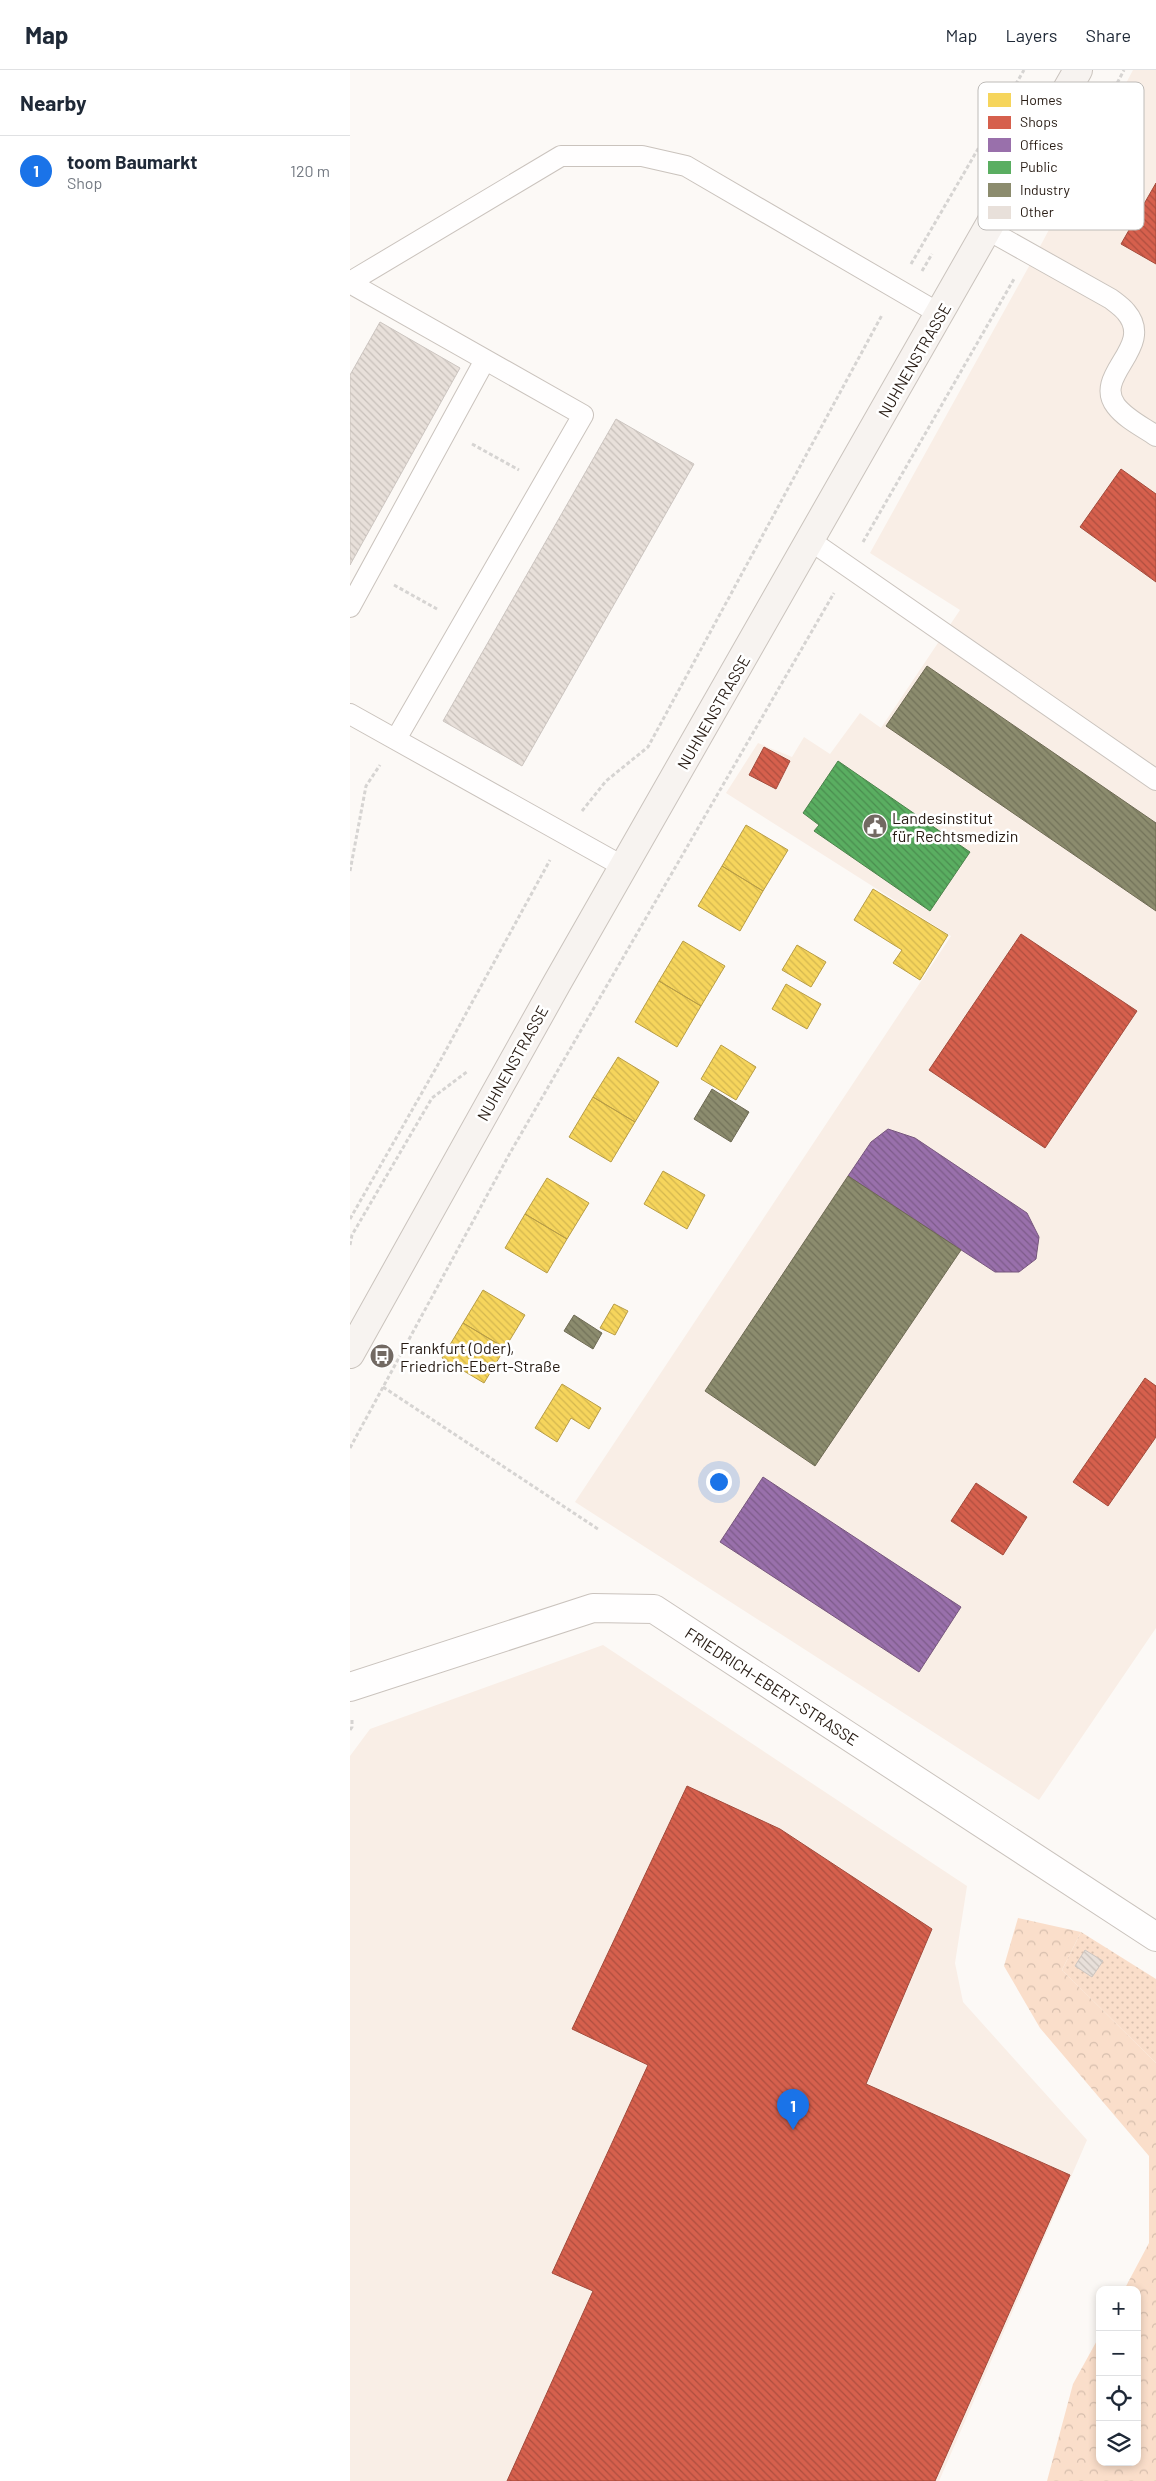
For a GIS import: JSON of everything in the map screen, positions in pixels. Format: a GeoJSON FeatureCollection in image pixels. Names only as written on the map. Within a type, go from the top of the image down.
{"type":"FeatureCollection","features":[{"type":"Feature","properties":{"kind":"main road","name":"NUHNENSTRASSE"},"geometry":{"type":"LineString","coordinates":[[1071,82],[1078,70]]}},
{"type":"Feature","properties":{"kind":"main road","name":"NUHNENSTRASSE"},"geometry":{"type":"LineString","coordinates":[[350,1354],[624,867],[988,230]]}},
{"type":"Feature","properties":{"kind":"street","name":"FRIEDRICH-EBERT-STRASSE"},"geometry":{"type":"LineString","coordinates":[[350,1687],[593,1608],[654,1609],[1156,1936]]}},
{"type":"Feature","properties":{"kind":"lane"},"geometry":{"type":"LineString","coordinates":[[396,740],[583,415],[350,282],[561,156],[642,156],[686,166],[940,314]]}},
{"type":"Feature","properties":{"kind":"lane"},"geometry":{"type":"LineString","coordinates":[[988,230],[1111,300],[1126,312],[1135,332],[1133,343],[1111,381],[1111,397],[1116,407],[1156,436]]}},
{"type":"Feature","properties":{"kind":"lane"},"geometry":{"type":"LineString","coordinates":[[350,607],[485,360]]}},
{"type":"Feature","properties":{"kind":"lane"},"geometry":{"type":"LineString","coordinates":[[811,541],[1156,780]]}},
{"type":"Feature","properties":{"kind":"lane"},"geometry":{"type":"LineString","coordinates":[[350,714],[624,867]]}},
{"type":"Feature","properties":{"kind":"path"},"geometry":{"type":"LineString","coordinates":[[1017,82],[1024,70]]}},
{"type":"Feature","properties":{"kind":"path"},"geometry":{"type":"LineString","coordinates":[[1118,82],[1124,70]]}},
{"type":"Feature","properties":{"kind":"path"},"geometry":{"type":"LineString","coordinates":[[350,1220],[445,1053],[564,833],[606,781],[648,747],[896,289],[978,149]]}},
{"type":"Feature","properties":{"kind":"path"},"geometry":{"type":"LineString","coordinates":[[350,1448],[510,1153],[849,567],[1040,230]]}},
{"type":"Feature","properties":{"kind":"path"},"geometry":{"type":"LineString","coordinates":[[447,430],[544,483]]}},
{"type":"Feature","properties":{"kind":"path"},"geometry":{"type":"LineString","coordinates":[[370,571],[463,624]]}},
{"type":"Feature","properties":{"kind":"path"},"geometry":{"type":"LineString","coordinates":[[350,871],[366,786],[396,740]]}},
{"type":"Feature","properties":{"kind":"path"},"geometry":{"type":"LineString","coordinates":[[383,1387],[598,1529]]}},
{"type":"Feature","properties":{"kind":"shaded area"},"geometry":{"type":"Polygon","coordinates":[[[1133,70],[1156,70],[1156,1628],[1039,1800],[575,1502],[951,936],[726,793],[758,743],[792,757],[804,737],[830,754],[860,713],[881,728],[960,610],[870,553],[1049,230],[1144,230],[1144,82],[1127,82],[1133,70]]]}},
{"type":"Feature","properties":{"kind":"shaded area"},"geometry":{"type":"Polygon","coordinates":[[[603,1645],[967,1886],[955,1963],[963,2002],[1087,2140],[939,2481],[350,2481],[350,1756],[370,1729],[603,1645]]]}},
{"type":"Feature","properties":{"kind":"green space"},"geometry":{"type":"Polygon","coordinates":[[[1018,1918],[1081,1932],[1062,1970],[1156,2063],[1156,2481],[1047,2481],[1073,2384],[1096,2342],[1096,2466],[1141,2466],[1141,2286],[1126,2286],[1149,2243],[1149,2156],[1040,2028],[1004,1966],[1018,1918]]]}},
{"type":"Feature","properties":{"kind":"green space"},"geometry":{"type":"Polygon","coordinates":[[[1081,1932],[1156,1979],[1156,2063],[1062,1970],[1081,1932]]]}},
{"type":"Feature","properties":{"kind":"building: Homes"},"geometry":{"type":"Polygon","coordinates":[[[746,825],[788,850],[763,891],[722,866],[746,825]]]}},
{"type":"Feature","properties":{"kind":"building: Homes"},"geometry":{"type":"Polygon","coordinates":[[[722,866],[763,891],[740,931],[698,906],[722,866]]]}},
{"type":"Feature","properties":{"kind":"building: Homes"},"geometry":{"type":"Polygon","coordinates":[[[873,889],[948,935],[920,980],[893,963],[902,950],[854,920],[873,889]]]}},
{"type":"Feature","properties":{"kind":"building: Homes"},"geometry":{"type":"Polygon","coordinates":[[[683,941],[725,966],[701,1006],[659,981],[683,941]]]}},
{"type":"Feature","properties":{"kind":"building: Homes"},"geometry":{"type":"Polygon","coordinates":[[[797,945],[826,962],[811,987],[782,970],[797,945]]]}},
{"type":"Feature","properties":{"kind":"building: Homes"},"geometry":{"type":"Polygon","coordinates":[[[659,981],[701,1006],[677,1047],[635,1022],[659,981]]]}},
{"type":"Feature","properties":{"kind":"building: Homes"},"geometry":{"type":"Polygon","coordinates":[[[786,984],[821,1004],[807,1029],[772,1009],[786,984]]]}},
{"type":"Feature","properties":{"kind":"building: Homes"},"geometry":{"type":"Polygon","coordinates":[[[721,1045],[756,1067],[736,1100],[701,1079],[721,1045]]]}},
{"type":"Feature","properties":{"kind":"building: Homes"},"geometry":{"type":"Polygon","coordinates":[[[618,1057],[659,1082],[635,1122],[593,1097],[618,1057]]]}},
{"type":"Feature","properties":{"kind":"building: Homes"},"geometry":{"type":"Polygon","coordinates":[[[593,1097],[635,1122],[611,1162],[569,1137],[593,1097]]]}},
{"type":"Feature","properties":{"kind":"building: Homes"},"geometry":{"type":"Polygon","coordinates":[[[663,1171],[705,1195],[687,1229],[644,1204],[663,1171]]]}},
{"type":"Feature","properties":{"kind":"building: Homes"},"geometry":{"type":"Polygon","coordinates":[[[547,1178],[589,1203],[567,1239],[525,1214],[547,1178]]]}},
{"type":"Feature","properties":{"kind":"building: Homes"},"geometry":{"type":"Polygon","coordinates":[[[525,1214],[567,1239],[547,1273],[505,1248],[525,1214]]]}},
{"type":"Feature","properties":{"kind":"building: Homes"},"geometry":{"type":"Polygon","coordinates":[[[483,1290],[525,1315],[505,1348],[463,1323],[483,1290]]]}},
{"type":"Feature","properties":{"kind":"building: Homes"},"geometry":{"type":"Polygon","coordinates":[[[614,1304],[628,1311],[615,1335],[600,1328],[614,1304]]]}},
{"type":"Feature","properties":{"kind":"building: Homes"},"geometry":{"type":"Polygon","coordinates":[[[463,1323],[505,1348],[484,1383],[442,1358],[463,1323]]]}},
{"type":"Feature","properties":{"kind":"building: Homes"},"geometry":{"type":"Polygon","coordinates":[[[562,1384],[601,1408],[589,1429],[571,1418],[557,1442],[535,1428],[562,1384]]]}},
{"type":"Feature","properties":{"kind":"building: Shops"},"geometry":{"type":"Polygon","coordinates":[[[1156,183],[1156,264],[1121,244],[1129,230],[1144,230],[1144,204],[1156,183]]]}},
{"type":"Feature","properties":{"kind":"building: Shops"},"geometry":{"type":"Polygon","coordinates":[[[1121,469],[1156,494],[1156,582],[1080,527],[1121,469]]]}},
{"type":"Feature","properties":{"kind":"building: Shops"},"geometry":{"type":"Polygon","coordinates":[[[764,747],[790,761],[776,789],[749,775],[764,747]]]}},
{"type":"Feature","properties":{"kind":"building: Shops"},"geometry":{"type":"Polygon","coordinates":[[[1021,934],[1137,1011],[1045,1148],[929,1070],[1021,934]]]}},
{"type":"Feature","properties":{"kind":"building: Shops"},"geometry":{"type":"Polygon","coordinates":[[[1145,1378],[1156,1386],[1156,1437],[1108,1506],[1073,1482],[1145,1378]]]}},
{"type":"Feature","properties":{"kind":"building: Shops"},"geometry":{"type":"Polygon","coordinates":[[[976,1483],[1027,1517],[1003,1555],[951,1521],[976,1483]]]}},
{"type":"Feature","properties":{"kind":"building: Shops"},"geometry":{"type":"Polygon","coordinates":[[[687,1786],[780,1829],[932,1929],[866,2084],[1070,2175],[935,2481],[507,2481],[593,2291],[552,2273],[648,2065],[572,2029],[687,1786]]]}},
{"type":"Feature","properties":{"kind":"building: Offices"},"geometry":{"type":"Polygon","coordinates":[[[888,1129],[915,1138],[1027,1213],[1039,1237],[1036,1259],[1019,1272],[995,1272],[848,1176],[871,1142],[888,1129]]]}},
{"type":"Feature","properties":{"kind":"building: Offices"},"geometry":{"type":"Polygon","coordinates":[[[763,1477],[961,1607],[919,1672],[720,1542],[763,1477]]]}},
{"type":"Feature","properties":{"kind":"building: Public"},"geometry":{"type":"Polygon","coordinates":[[[838,761],[970,852],[930,911],[814,831],[819,825],[803,813],[838,761]]]}},
{"type":"Feature","properties":{"kind":"building: Industry"},"geometry":{"type":"Polygon","coordinates":[[[927,666],[1156,823],[1156,911],[886,726],[927,666]]]}},
{"type":"Feature","properties":{"kind":"building: Industry"},"geometry":{"type":"Polygon","coordinates":[[[712,1089],[749,1112],[731,1142],[694,1119],[712,1089]]]}},
{"type":"Feature","properties":{"kind":"building: Industry"},"geometry":{"type":"Polygon","coordinates":[[[848,1176],[961,1250],[815,1466],[705,1391],[848,1176]]]}},
{"type":"Feature","properties":{"kind":"building: Industry"},"geometry":{"type":"Polygon","coordinates":[[[574,1315],[602,1333],[593,1349],[564,1331],[574,1315]]]}},
{"type":"Feature","properties":{"kind":"building: Other"},"geometry":{"type":"Polygon","coordinates":[[[380,322],[460,368],[350,565],[350,375],[380,322]]]}},
{"type":"Feature","properties":{"kind":"building: Other"},"geometry":{"type":"Polygon","coordinates":[[[616,419],[694,464],[522,766],[443,721],[616,419]]]}},
{"type":"Feature","properties":{"kind":"building: Other"},"geometry":{"type":"Polygon","coordinates":[[[1085,1950],[1103,1961],[1092,1977],[1075,1966],[1085,1950]]]}},
{"type":"Feature","properties":{"kind":"place","name":"Landesinstitut für Rechtsmedizin"},"geometry":{"type":"Point","coordinates":[875,826]}},
{"type":"Feature","properties":{"kind":"place","name":"Frankfurt (Oder), Friedrich-Ebert-Straße"},"geometry":{"type":"Point","coordinates":[382,1356]}},
{"type":"Feature","properties":{"kind":"place","name":"toom Baumarkt"},"geometry":{"type":"Point","coordinates":[793,2130]}}]}
